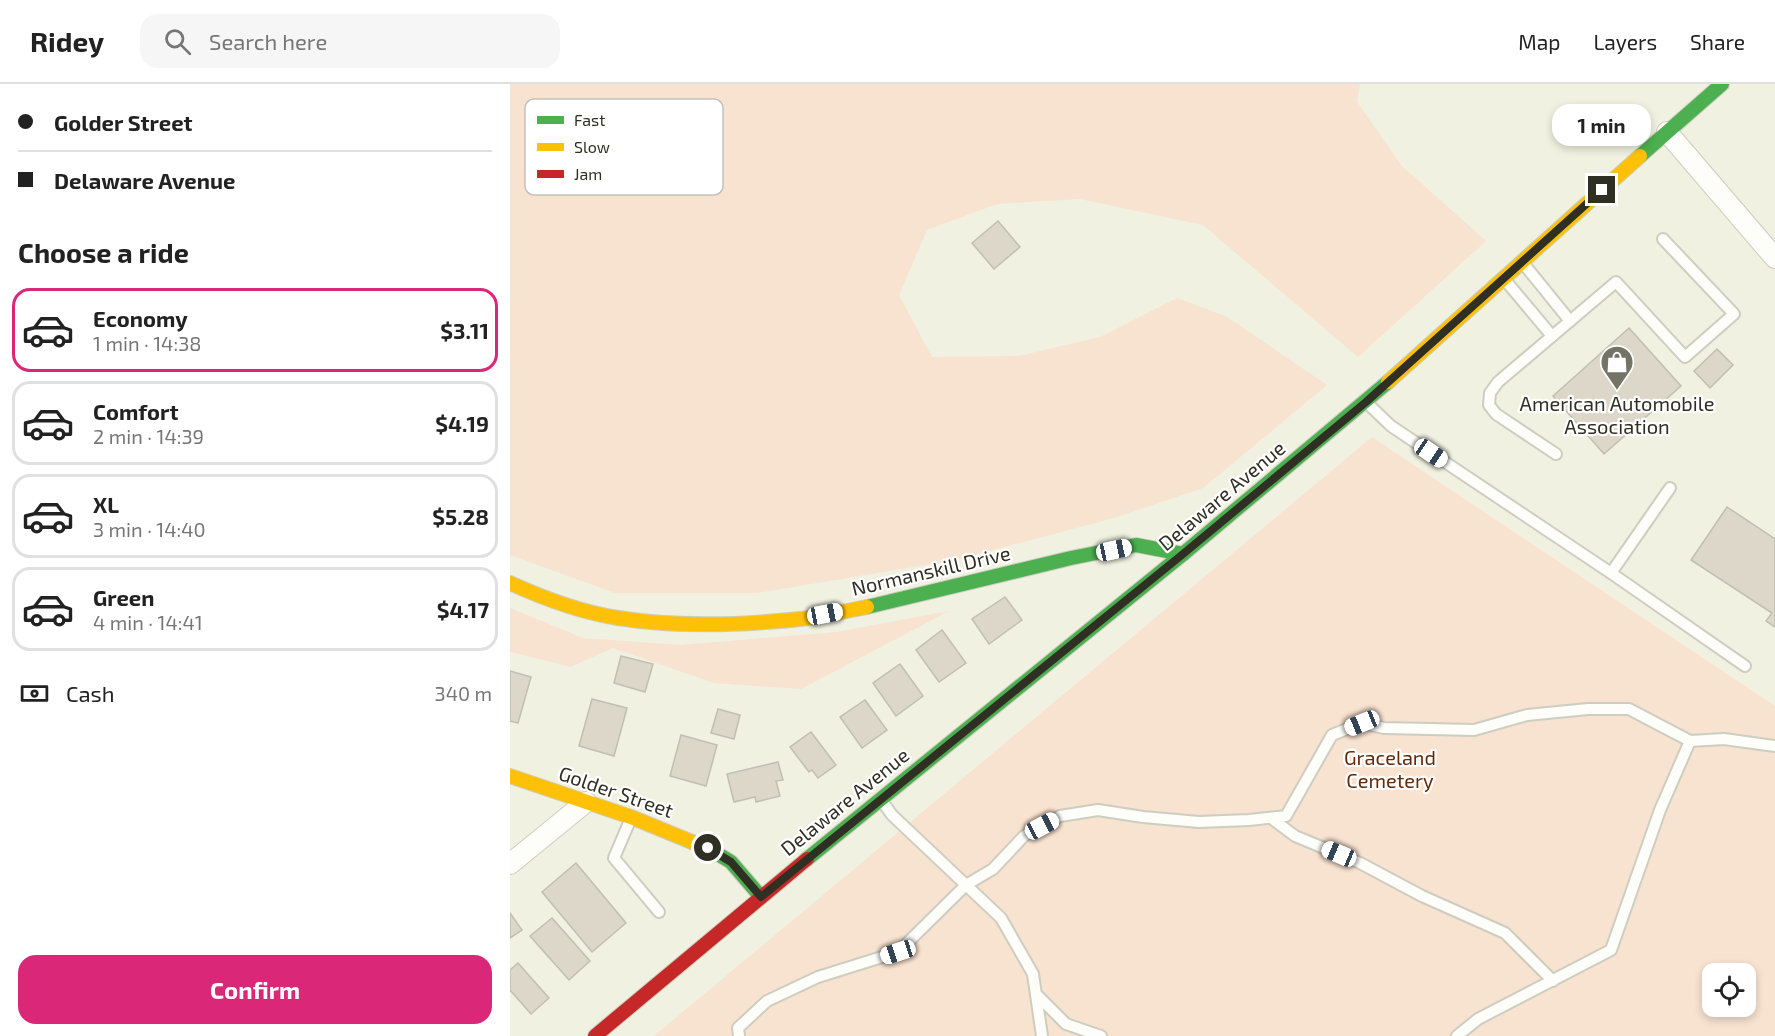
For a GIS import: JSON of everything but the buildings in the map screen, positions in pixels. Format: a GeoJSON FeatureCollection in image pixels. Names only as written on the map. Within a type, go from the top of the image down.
{"type":"FeatureCollection","features":[{"type":"Feature","properties":{"kind":"main road","name":"Delaware Avenue"},"geometry":{"type":"LineString","coordinates":[[595,1036],[880,798],[1183,554],[1366,402],[1722,84]]}},
{"type":"Feature","properties":{"kind":"main road","name":"Normanskill Drive"},"geometry":{"type":"LineString","coordinates":[[510,583],[541,597],[578,609],[618,618],[665,622],[737,623],[802,619],[893,602],[1071,558],[1136,545],[1183,554]]}},
{"type":"Feature","properties":{"kind":"main road","name":"Golder Street"},"geometry":{"type":"LineString","coordinates":[[510,776],[631,817],[708,848],[731,862],[761,897]]}},
{"type":"Feature","properties":{"kind":"street"},"geometry":{"type":"LineString","coordinates":[[1667,132],[1775,258]]}},
{"type":"Feature","properties":{"kind":"street"},"geometry":{"type":"LineString","coordinates":[[510,864],[586,802]]}},
{"type":"Feature","properties":{"kind":"lane"},"geometry":{"type":"LineString","coordinates":[[1556,454],[1497,414],[1490,405],[1490,393],[1498,382],[1616,282],[1685,357],[1734,314],[1664,239]]}},
{"type":"Feature","properties":{"kind":"lane"},"geometry":{"type":"LineString","coordinates":[[1522,261],[1570,321]]}},
{"type":"Feature","properties":{"kind":"lane"},"geometry":{"type":"LineString","coordinates":[[1503,278],[1552,336]]}},
{"type":"Feature","properties":{"kind":"lane"},"geometry":{"type":"LineString","coordinates":[[1366,402],[1391,426],[1745,666]]}},
{"type":"Feature","properties":{"kind":"lane"},"geometry":{"type":"LineString","coordinates":[[1611,573],[1670,488]]}},
{"type":"Feature","properties":{"kind":"lane"},"geometry":{"type":"LineString","coordinates":[[739,1036],[738,1028],[767,1001],[818,977],[898,952],[966,885],[993,869],[1023,836],[1060,816],[1098,810],[1199,822],[1286,816],[1332,735],[1362,723],[1384,729],[1474,730],[1527,715],[1588,709],[1629,709],[1690,741],[1724,739],[1775,746]]}},
{"type":"Feature","properties":{"kind":"lane"},"geometry":{"type":"LineString","coordinates":[[1457,1036],[1478,1019],[1611,950],[1659,810],[1690,741]]}},
{"type":"Feature","properties":{"kind":"lane"},"geometry":{"type":"LineString","coordinates":[[880,798],[892,815],[1001,918],[1032,974],[1042,1036]]}},
{"type":"Feature","properties":{"kind":"lane"},"geometry":{"type":"LineString","coordinates":[[631,817],[614,858],[659,912]]}},
{"type":"Feature","properties":{"kind":"lane"},"geometry":{"type":"LineString","coordinates":[[1271,818],[1295,836],[1360,863],[1422,896],[1505,933],[1552,981]]}},
{"type":"Feature","properties":{"kind":"lane"},"geometry":{"type":"LineString","coordinates":[[1036,994],[1066,1024],[1101,1036]]}},
{"type":"Feature","properties":{"kind":"green space"},"geometry":{"type":"Polygon","coordinates":[[[510,84],[1360,84],[1357,102],[1402,166],[1486,241],[1358,357],[1203,225],[1080,199],[997,204],[927,230],[899,295],[932,357],[1019,356],[1100,337],[1177,298],[1227,317],[1327,385],[1203,488],[1114,518],[955,560],[757,593],[615,593],[510,555],[510,84]]]}},
{"type":"Feature","properties":{"kind":"green space","name":"Graceland Cemetery"},"geometry":{"type":"Polygon","coordinates":[[[1372,437],[1775,706],[1775,1036],[654,1036],[1372,437]]]}},
{"type":"Feature","properties":{"kind":"green space"},"geometry":{"type":"Polygon","coordinates":[[[510,608],[583,638],[681,645],[837,632],[949,611],[801,689],[714,683],[613,648],[570,667],[510,652],[510,608]]]}},
{"type":"Feature","properties":{"kind":"traffic: fast"},"geometry":{"type":"LineString","coordinates":[[1640,156],[1722,84]]}},
{"type":"Feature","properties":{"kind":"traffic: fast"},"geometry":{"type":"LineString","coordinates":[[807,859],[1183,554],[1388,382]]}},
{"type":"Feature","properties":{"kind":"traffic: fast"},"geometry":{"type":"LineString","coordinates":[[867,607],[1071,558],[1136,545],[1183,554]]}},
{"type":"Feature","properties":{"kind":"traffic: fast"},"geometry":{"type":"LineString","coordinates":[[692,842],[708,848],[731,862],[761,897]]}},
{"type":"Feature","properties":{"kind":"traffic: slow"},"geometry":{"type":"LineString","coordinates":[[1388,382],[1640,156]]}},
{"type":"Feature","properties":{"kind":"traffic: slow"},"geometry":{"type":"LineString","coordinates":[[510,583],[576,609],[618,618],[662,623],[732,624],[778,621],[817,617],[867,607]]}},
{"type":"Feature","properties":{"kind":"traffic: slow"},"geometry":{"type":"LineString","coordinates":[[510,776],[631,817],[692,842]]}},
{"type":"Feature","properties":{"kind":"traffic: jam"},"geometry":{"type":"LineString","coordinates":[[595,1036],[807,859]]}},
{"type":"Feature","properties":{"kind":"place","name":"American Automobile Association"},"geometry":{"type":"Point","coordinates":[1617,391]}},
{"type":"Feature","properties":{"kind":"route"},"geometry":{"type":"LineString","coordinates":[[708,848],[731,862],[761,897],[1366,402],[1602,190]]}}]}
